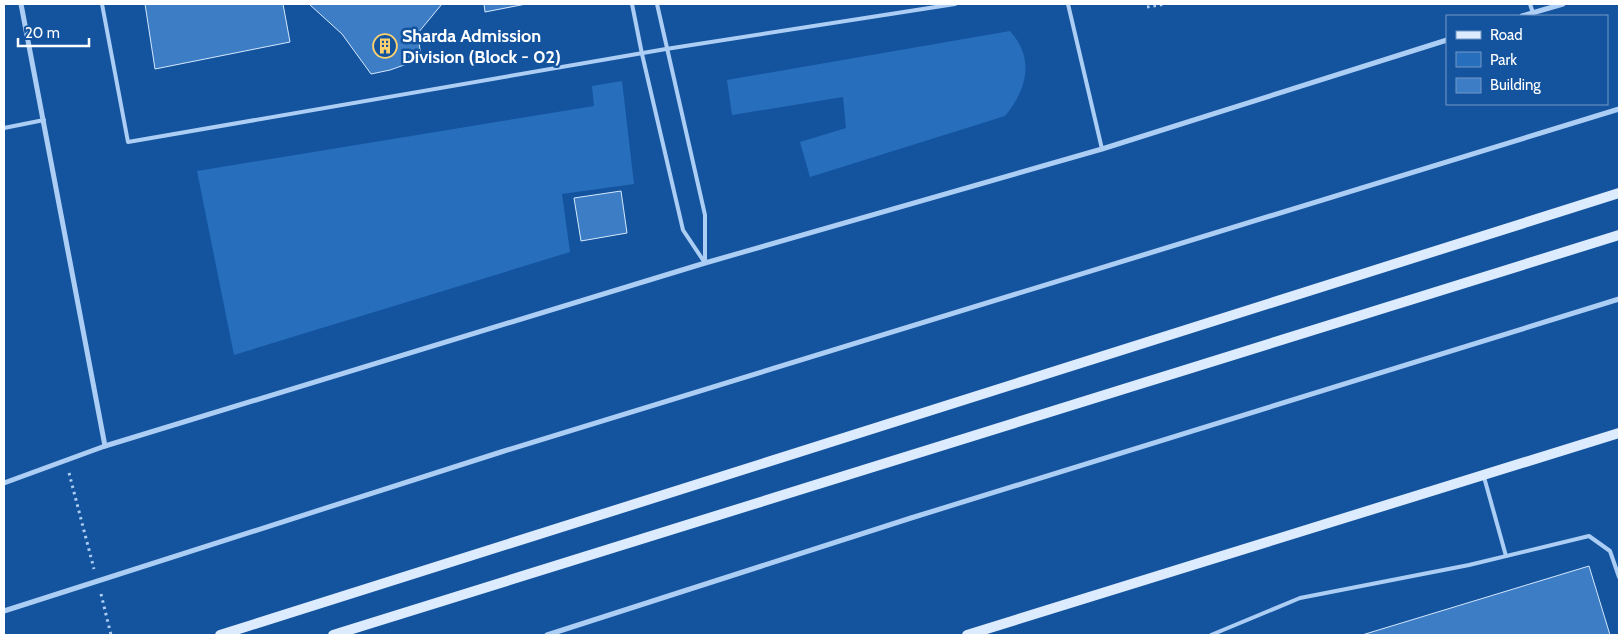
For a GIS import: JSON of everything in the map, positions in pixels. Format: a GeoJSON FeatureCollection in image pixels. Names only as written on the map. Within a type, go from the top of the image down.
{"type":"FeatureCollection","features":[{"type":"Feature","properties":{"kind":"street"},"geometry":{"type":"LineString","coordinates":[[21,4],[105,446]]}},
{"type":"Feature","properties":{"kind":"street"},"geometry":{"type":"LineString","coordinates":[[1526,15],[1562,4]]}},
{"type":"Feature","properties":{"kind":"street"},"geometry":{"type":"LineString","coordinates":[[4,483],[105,446],[705,263],[1102,149],[1446,40]]}},
{"type":"Feature","properties":{"kind":"street"},"geometry":{"type":"LineString","coordinates":[[4,611],[510,449],[1619,109]]}},
{"type":"Feature","properties":{"kind":"street"},"geometry":{"type":"LineString","coordinates":[[220,635],[1619,193]]}},
{"type":"Feature","properties":{"kind":"street"},"geometry":{"type":"LineString","coordinates":[[333,635],[1619,235]]}},
{"type":"Feature","properties":{"kind":"street"},"geometry":{"type":"LineString","coordinates":[[547,635],[911,518],[1619,299]]}},
{"type":"Feature","properties":{"kind":"street"},"geometry":{"type":"LineString","coordinates":[[967,635],[1619,433]]}},
{"type":"Feature","properties":{"kind":"lane"},"geometry":{"type":"LineString","coordinates":[[102,4],[128,142],[666,49],[955,4]]}},
{"type":"Feature","properties":{"kind":"lane"},"geometry":{"type":"LineString","coordinates":[[632,4],[683,230],[705,263]]}},
{"type":"Feature","properties":{"kind":"lane"},"geometry":{"type":"LineString","coordinates":[[657,4],[705,215],[705,263]]}},
{"type":"Feature","properties":{"kind":"lane"},"geometry":{"type":"LineString","coordinates":[[1068,4],[1102,149]]}},
{"type":"Feature","properties":{"kind":"lane"},"geometry":{"type":"LineString","coordinates":[[1530,4],[1533,13]]}},
{"type":"Feature","properties":{"kind":"lane"},"geometry":{"type":"LineString","coordinates":[[4,128],[44,120]]}},
{"type":"Feature","properties":{"kind":"lane"},"geometry":{"type":"LineString","coordinates":[[1484,475],[1506,556]]}},
{"type":"Feature","properties":{"kind":"lane"},"geometry":{"type":"LineString","coordinates":[[1211,635],[1300,598],[1506,556],[1589,536],[1610,551],[1619,577]]}},
{"type":"Feature","properties":{"kind":"path"},"geometry":{"type":"LineString","coordinates":[[1147,7],[1166,4]]}},
{"type":"Feature","properties":{"kind":"path"},"geometry":{"type":"LineString","coordinates":[[65,461],[111,635]]}},
{"type":"Feature","properties":{"kind":"green space"},"geometry":{"type":"Polygon","coordinates":[[[1010,31],[1023,52],[1025,74],[1019,95],[1005,116],[810,177],[800,142],[846,128],[843,97],[732,115],[727,80],[1010,31]]]}},
{"type":"Feature","properties":{"kind":"green space"},"geometry":{"type":"Polygon","coordinates":[[[622,81],[634,184],[562,194],[570,252],[234,355],[197,171],[594,106],[592,86],[622,81]]]}},
{"type":"Feature","properties":{"kind":"building"},"geometry":{"type":"Polygon","coordinates":[[[145,4],[283,4],[290,42],[155,69],[145,4]]]}},
{"type":"Feature","properties":{"kind":"building","name":"Sharda Admission Division (Block - 02)"},"geometry":{"type":"Polygon","coordinates":[[[309,4],[442,4],[418,33],[421,59],[390,70],[371,74],[342,34],[309,4]]]}},
{"type":"Feature","properties":{"kind":"building"},"geometry":{"type":"Polygon","coordinates":[[[484,4],[526,4],[485,12],[484,4]]]}},
{"type":"Feature","properties":{"kind":"building"},"geometry":{"type":"Polygon","coordinates":[[[621,191],[627,233],[581,241],[574,198],[621,191]]]}},
{"type":"Feature","properties":{"kind":"building"},"geometry":{"type":"Polygon","coordinates":[[[1589,566],[1610,635],[1362,635],[1589,566]]]}},
{"type":"Feature","properties":{"kind":"place","name":"Sharda Admission Division (Block - 02)"},"geometry":{"type":"Point","coordinates":[385,46]}}]}
